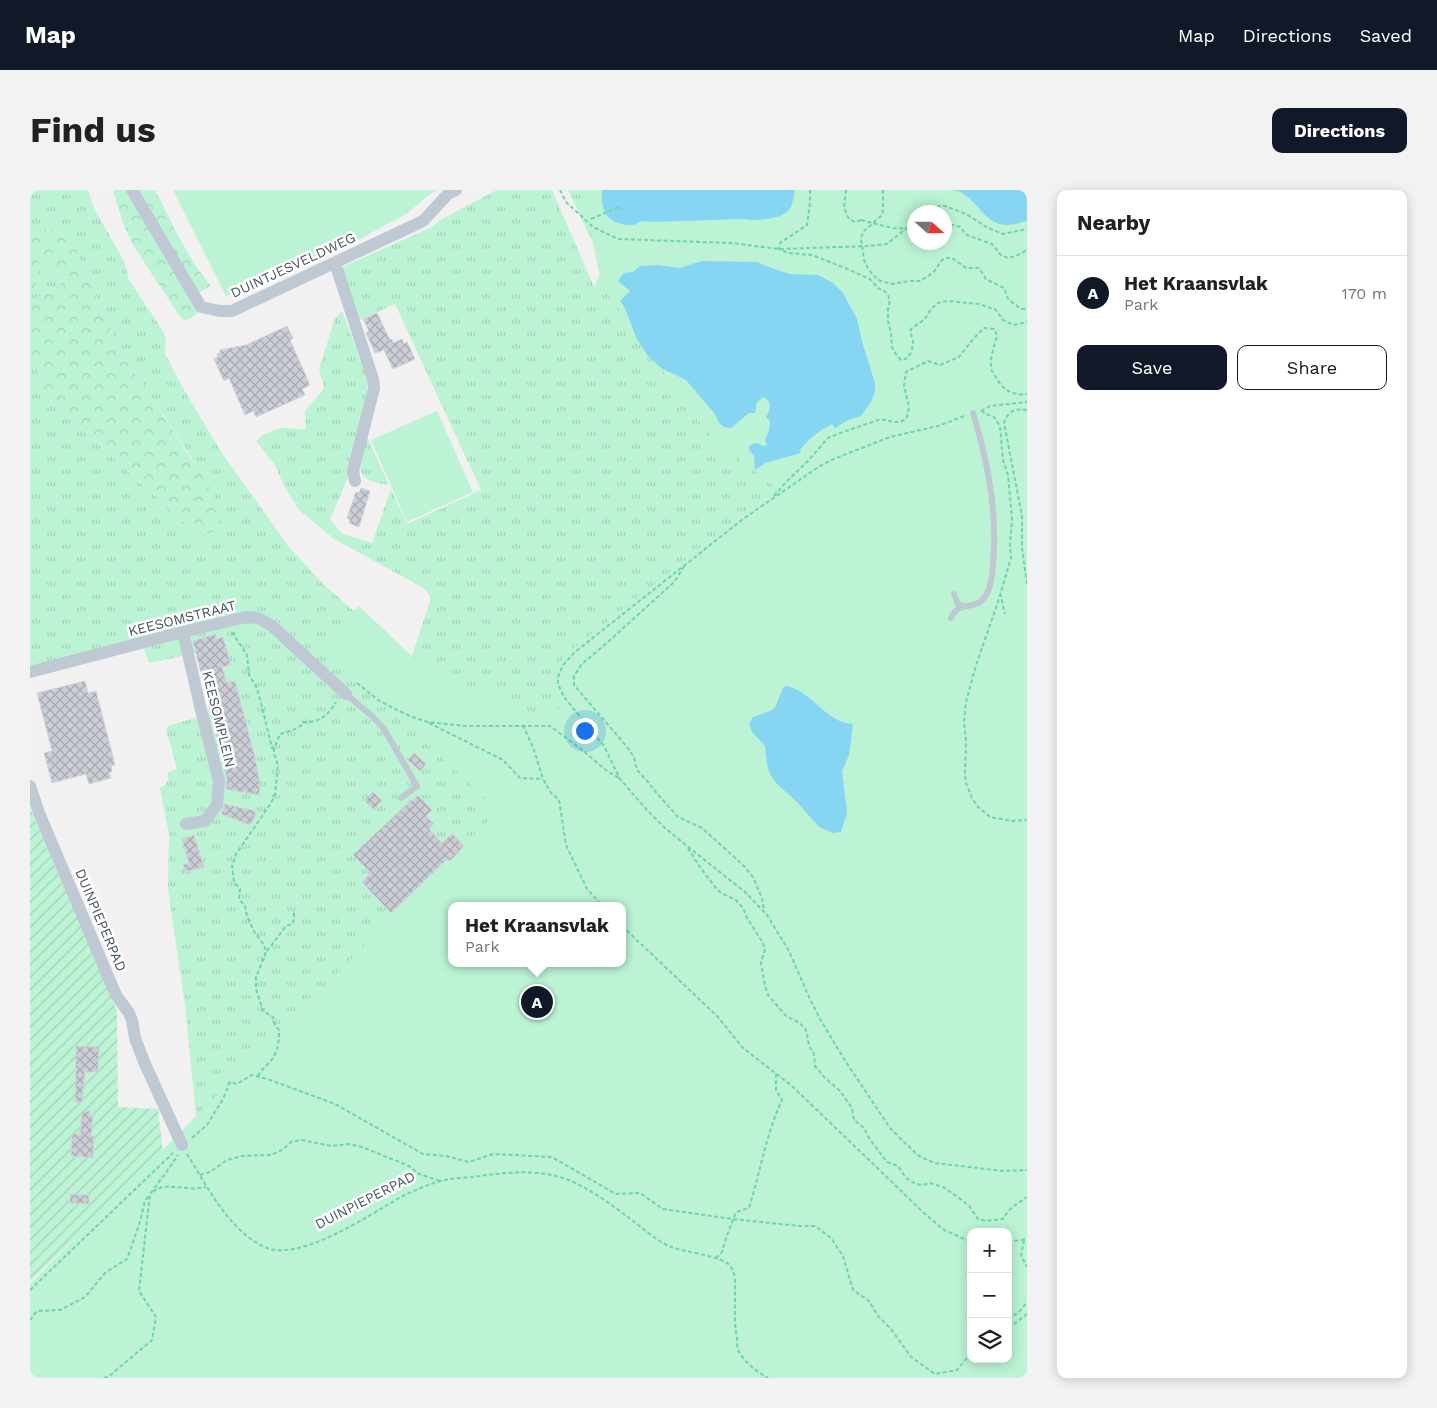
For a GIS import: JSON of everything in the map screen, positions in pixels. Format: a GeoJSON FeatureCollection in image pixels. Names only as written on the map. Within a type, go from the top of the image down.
{"type":"FeatureCollection","features":[{"type":"Feature","properties":{"kind":"street","name":"DUINTJESVELDWEG"},"geometry":{"type":"LineString","coordinates":[[132,190],[200,307],[220,311],[232,311],[423,221],[448,194],[456,190]]}},
{"type":"Feature","properties":{"kind":"street"},"geometry":{"type":"LineString","coordinates":[[335,263],[373,379],[374,388],[353,471],[355,481]]}},
{"type":"Feature","properties":{"kind":"street","name":"KEESOMSTRAAT"},"geometry":{"type":"LineString","coordinates":[[30,672],[183,632],[252,617],[271,625],[342,696]]}},
{"type":"Feature","properties":{"kind":"street","name":"KEESOMPLEIN"},"geometry":{"type":"LineString","coordinates":[[183,632],[219,781],[217,805],[205,821],[186,824]]}},
{"type":"Feature","properties":{"kind":"street","name":"DUINPIEPERPAD"},"geometry":{"type":"LineString","coordinates":[[30,786],[39,813],[116,995],[132,1020],[135,1038],[145,1064],[182,1146]]}},
{"type":"Feature","properties":{"kind":"lane"},"geometry":{"type":"LineString","coordinates":[[951,618],[955,610],[963,606],[975,605],[986,595],[990,586],[994,552],[993,502],[973,413]]}},
{"type":"Feature","properties":{"kind":"lane"},"geometry":{"type":"LineString","coordinates":[[954,594],[958,604],[963,606]]}},
{"type":"Feature","properties":{"kind":"lane"},"geometry":{"type":"LineString","coordinates":[[342,696],[373,717],[384,729],[417,786],[401,798]]}},
{"type":"Feature","properties":{"kind":"path"},"geometry":{"type":"LineString","coordinates":[[560,190],[566,202],[593,227],[618,239],[730,243],[779,249],[887,244],[907,229]]}},
{"type":"Feature","properties":{"kind":"path"},"geometry":{"type":"LineString","coordinates":[[779,249],[780,243],[807,224],[810,190]]}},
{"type":"Feature","properties":{"kind":"path"},"geometry":{"type":"LineString","coordinates":[[846,190],[844,208],[849,219],[855,222],[860,220],[893,228],[907,229]]}},
{"type":"Feature","properties":{"kind":"path"},"geometry":{"type":"LineString","coordinates":[[883,190],[883,211],[881,216],[863,232],[861,238],[864,260],[868,269],[878,280],[892,284],[909,280],[920,281],[933,273],[942,260],[952,258],[966,268],[979,268],[986,279],[1004,288],[1008,299],[1027,310]]}},
{"type":"Feature","properties":{"kind":"path"},"geometry":{"type":"LineString","coordinates":[[591,219],[620,208],[617,203]]}},
{"type":"Feature","properties":{"kind":"path"},"geometry":{"type":"LineString","coordinates":[[952,209],[966,214],[988,228],[1003,234],[1027,229]]}},
{"type":"Feature","properties":{"kind":"path"},"geometry":{"type":"LineString","coordinates":[[952,225],[960,227],[967,235],[992,244],[1001,254],[1008,258],[1027,250]]}},
{"type":"Feature","properties":{"kind":"path"},"geometry":{"type":"LineString","coordinates":[[779,249],[788,253],[812,255],[845,268],[870,279],[878,288],[887,293],[890,300],[888,322],[892,347],[901,360],[906,360],[910,353],[913,342],[910,334],[911,329],[925,319],[930,309],[938,303],[948,301],[979,304],[996,310],[1003,320],[1013,325],[1027,322]]}},
{"type":"Feature","properties":{"kind":"path"},"geometry":{"type":"LineString","coordinates":[[771,499],[828,438],[881,419],[893,422],[904,420],[907,417],[909,407],[904,386],[906,372],[928,361],[940,365],[959,358],[984,328],[994,329],[997,336],[990,368],[998,382],[1009,392],[1027,394]]}},
{"type":"Feature","properties":{"kind":"path"},"geometry":{"type":"LineString","coordinates":[[1027,402],[990,406],[981,411],[994,417],[1000,426],[1003,460],[1008,475],[1012,518],[1010,558],[997,605],[976,665],[966,702],[964,722],[966,783],[972,798],[978,807],[990,816],[1012,821],[1027,820]]}},
{"type":"Feature","properties":{"kind":"path"},"geometry":{"type":"LineString","coordinates":[[1027,410],[1010,411],[1004,423],[1022,516],[1022,548],[1027,584]]}},
{"type":"Feature","properties":{"kind":"path"},"geometry":{"type":"LineString","coordinates":[[973,413],[938,426],[890,437],[836,458],[808,474],[743,519],[575,652],[559,672],[558,684],[564,697],[604,746],[620,779],[647,810],[686,846],[739,887],[764,912],[789,951],[809,998],[844,1059],[890,1128],[905,1144],[927,1160],[941,1165],[1002,1171],[1027,1170]]}},
{"type":"Feature","properties":{"kind":"path"},"geometry":{"type":"LineString","coordinates":[[684,565],[673,583],[577,670],[574,676],[574,685],[627,747],[634,757],[637,770],[678,817],[702,828],[742,864],[753,877],[762,898],[764,912]]}},
{"type":"Feature","properties":{"kind":"path"},"geometry":{"type":"LineString","coordinates":[[230,630],[242,644],[247,655],[249,675],[256,686],[278,765],[275,794],[271,803],[236,854],[232,866],[234,882],[240,890],[239,899],[266,952]]}},
{"type":"Feature","properties":{"kind":"path"},"geometry":{"type":"LineString","coordinates":[[358,683],[378,700],[503,760],[520,778],[543,779]]}},
{"type":"Feature","properties":{"kind":"path"},"geometry":{"type":"LineString","coordinates":[[274,750],[280,734],[293,730],[304,722],[317,720],[330,712],[342,696]]}},
{"type":"Feature","properties":{"kind":"path"},"geometry":{"type":"LineString","coordinates":[[427,722],[464,726],[550,726],[620,779]]}},
{"type":"Feature","properties":{"kind":"path"},"geometry":{"type":"LineString","coordinates":[[524,725],[543,779],[551,793],[559,800],[566,845],[587,888],[599,902]]}},
{"type":"Feature","properties":{"kind":"path"},"geometry":{"type":"LineString","coordinates":[[686,846],[715,887],[721,893],[736,900],[743,908],[765,949],[761,963],[764,986],[768,995],[786,1016],[805,1028],[808,1034],[809,1046],[814,1054],[815,1066],[840,1091],[852,1108],[854,1120],[864,1128],[887,1162],[898,1166],[906,1178],[916,1184],[930,1183],[943,1187],[970,1207],[978,1219],[986,1222],[1002,1219],[1006,1213],[1027,1197]]}},
{"type":"Feature","properties":{"kind":"path"},"geometry":{"type":"LineString","coordinates":[[258,1076],[260,1070],[278,1052],[279,1030],[275,1025],[273,1017],[263,1011],[256,988],[256,977],[266,952],[286,926],[292,924],[294,910]]}},
{"type":"Feature","properties":{"kind":"path"},"geometry":{"type":"LineString","coordinates":[[626,930],[718,1017],[743,1048],[792,1086],[944,1230],[967,1240]]}},
{"type":"Feature","properties":{"kind":"path"},"geometry":{"type":"LineString","coordinates":[[716,1258],[722,1252],[736,1212],[750,1208],[771,1129],[782,1100],[776,1090],[776,1073]]}},
{"type":"Feature","properties":{"kind":"path"},"geometry":{"type":"LineString","coordinates":[[30,1290],[182,1146],[207,1125],[223,1099],[230,1082],[237,1084],[252,1075],[335,1104],[423,1154],[446,1156],[469,1162],[493,1154],[552,1157],[616,1194],[640,1193],[663,1209],[732,1219],[815,1226],[830,1238],[843,1256],[853,1290],[869,1301],[878,1316],[891,1329],[911,1357],[935,1374],[957,1370],[967,1358]]}},
{"type":"Feature","properties":{"kind":"path"},"geometry":{"type":"LineString","coordinates":[[200,1175],[210,1172],[227,1160],[242,1156],[271,1154],[282,1150],[291,1142],[302,1140],[332,1146],[349,1144],[362,1147],[409,1166],[419,1174],[440,1182]]}},
{"type":"Feature","properties":{"kind":"path"},"geometry":{"type":"LineString","coordinates":[[30,1320],[37,1312],[60,1310],[85,1297],[106,1272],[128,1259],[145,1201],[165,1174],[182,1146]]}},
{"type":"Feature","properties":{"kind":"path","name":"DUINPIEPERPAD"},"geometry":{"type":"LineString","coordinates":[[182,1146],[220,1206],[244,1233],[274,1250],[298,1248],[347,1229],[401,1197],[432,1184],[452,1179],[501,1173],[530,1172],[565,1179],[605,1199],[668,1246],[681,1251],[726,1261],[731,1266],[735,1278],[734,1324],[738,1350],[757,1372],[768,1378]]}},
{"type":"Feature","properties":{"kind":"path"},"geometry":{"type":"LineString","coordinates":[[104,1378],[108,1377],[152,1340],[156,1317],[139,1291],[150,1194],[166,1186],[207,1187]]}},
{"type":"Feature","properties":{"kind":"path"},"geometry":{"type":"LineString","coordinates":[[1012,1242],[1025,1240],[1021,1256],[1027,1267]]}},
{"type":"Feature","properties":{"kind":"path"},"geometry":{"type":"LineString","coordinates":[[1010,1318],[1019,1312],[1027,1302]]}},
{"type":"Feature","properties":{"kind":"path"},"geometry":{"type":"LineString","coordinates":[[1012,1325],[1027,1314]]}},
{"type":"Feature","properties":{"kind":"green space"},"geometry":{"type":"Polygon","coordinates":[[[30,190],[88,190],[94,208],[125,263],[128,278],[163,331],[166,339],[165,354],[221,452],[289,547],[324,585],[411,658],[430,601],[430,595],[422,587],[334,539],[299,510],[284,486],[275,465],[256,441],[278,429],[306,429],[305,411],[324,386],[319,369],[335,318],[342,311],[368,379],[366,397],[349,475],[330,519],[338,530],[343,534],[372,543],[391,489],[407,524],[481,490],[395,304],[357,321],[340,268],[432,227],[442,219],[497,190],[552,190],[594,287],[607,260],[608,237],[591,239],[568,190],[947,190],[1027,427],[1027,1378],[827,1378],[197,1125],[185,1005],[168,889],[169,835],[160,788],[167,782],[168,772],[177,769],[166,729],[168,726],[205,715],[217,698],[206,651],[149,663],[144,648],[244,623],[255,622],[311,654],[275,620],[263,614],[30,666],[30,360],[33,361],[41,377],[40,391],[200,537],[211,532],[222,534],[191,457],[122,355],[80,259],[48,229],[30,229],[30,190]]]}},
{"type":"Feature","properties":{"kind":"green space"},"geometry":{"type":"Polygon","coordinates":[[[113,190],[127,190],[199,311],[191,318],[185,321],[179,315],[133,245],[123,223],[113,190]]]}},
{"type":"Feature","properties":{"kind":"green space"},"geometry":{"type":"Polygon","coordinates":[[[136,190],[155,190],[187,252],[211,286],[199,292],[136,190]]]}},
{"type":"Feature","properties":{"kind":"green space"},"geometry":{"type":"Polygon","coordinates":[[[173,190],[438,190],[427,196],[408,213],[347,246],[226,296],[173,190]]]}},
{"type":"Feature","properties":{"kind":"green space"},"geometry":{"type":"Polygon","coordinates":[[[582,190],[1027,190],[1027,1378],[30,1378],[30,1284],[498,811],[321,643],[359,606],[417,661],[433,673],[456,684],[506,699],[529,716],[529,719],[549,717],[563,703],[553,682],[559,664],[570,651],[775,492],[769,480],[754,470],[744,475],[739,456],[721,451],[602,287],[582,190]]]}},
{"type":"Feature","properties":{"kind":"green space"},"geometry":{"type":"Polygon","coordinates":[[[30,229],[53,230],[62,234],[73,243],[122,355],[212,492],[220,513],[223,535],[212,533],[200,537],[40,391],[41,377],[33,361],[30,360],[30,302],[62,284],[41,255],[30,245],[30,229]]]}},
{"type":"Feature","properties":{"kind":"green space"},"geometry":{"type":"Polygon","coordinates":[[[30,245],[41,255],[62,284],[30,302],[30,291],[35,290],[40,265],[30,252],[30,245]]]}},
{"type":"Feature","properties":{"kind":"green space"},"geometry":{"type":"Polygon","coordinates":[[[30,252],[39,261],[40,265],[35,290],[30,291],[30,252]]]}},
{"type":"Feature","properties":{"kind":"green space"},"geometry":{"type":"Polygon","coordinates":[[[437,411],[473,492],[407,522],[371,440],[437,411]]]}},
{"type":"Feature","properties":{"kind":"green space"},"geometry":{"type":"Polygon","coordinates":[[[367,437],[389,485],[376,483],[368,479],[360,470],[367,437]]]}},
{"type":"Feature","properties":{"kind":"green space"},"geometry":{"type":"Polygon","coordinates":[[[30,808],[117,1011],[118,1107],[158,1109],[163,1155],[30,1281],[30,808]]]}},
{"type":"Feature","properties":{"kind":"water"},"geometry":{"type":"Polygon","coordinates":[[[602,190],[795,190],[789,210],[777,217],[757,220],[642,221],[632,225],[617,222],[607,215],[602,204],[602,190]]]}},
{"type":"Feature","properties":{"kind":"water"},"geometry":{"type":"Polygon","coordinates":[[[952,190],[1027,190],[1027,221],[1010,225],[999,224],[985,215],[967,196],[952,190]]]}},
{"type":"Feature","properties":{"kind":"water"},"geometry":{"type":"Polygon","coordinates":[[[702,261],[757,262],[790,274],[818,275],[833,283],[843,293],[857,319],[875,383],[872,400],[861,416],[848,420],[835,428],[832,424],[811,438],[800,450],[801,453],[765,463],[755,470],[754,456],[749,446],[756,443],[763,446],[767,445],[765,440],[769,431],[770,421],[766,417],[769,409],[768,401],[763,397],[757,402],[755,413],[749,413],[731,428],[724,427],[686,380],[661,368],[648,356],[637,339],[624,306],[620,301],[630,291],[618,281],[624,273],[633,272],[640,266],[657,265],[680,268],[702,261]]]}},
{"type":"Feature","properties":{"kind":"water"},"geometry":{"type":"Polygon","coordinates":[[[786,686],[804,694],[835,718],[853,724],[849,755],[842,771],[847,813],[841,832],[833,833],[819,827],[797,802],[776,783],[770,774],[767,764],[765,746],[752,732],[749,724],[753,717],[774,708],[783,688],[786,686]]]}},
{"type":"Feature","properties":{"kind":"building"},"geometry":{"type":"Polygon","coordinates":[[[377,313],[390,340],[392,339],[393,343],[402,339],[404,344],[407,342],[415,359],[393,369],[384,350],[375,353],[366,333],[369,331],[363,319],[377,313]]]}},
{"type":"Feature","properties":{"kind":"building"},"geometry":{"type":"Polygon","coordinates":[[[287,326],[293,338],[290,340],[310,385],[302,389],[305,395],[256,417],[253,411],[245,415],[229,378],[224,381],[214,359],[218,357],[217,354],[220,353],[220,350],[246,345],[287,326]]]}},
{"type":"Feature","properties":{"kind":"building"},"geometry":{"type":"Polygon","coordinates":[[[361,488],[370,491],[359,527],[349,523],[350,520],[347,518],[356,492],[359,493],[361,488]]]}},
{"type":"Feature","properties":{"kind":"building"},"geometry":{"type":"Polygon","coordinates":[[[215,634],[217,639],[223,637],[231,665],[222,667],[227,683],[235,681],[256,761],[260,786],[259,795],[226,789],[227,779],[222,759],[228,758],[224,741],[218,743],[193,641],[215,634]]]}},
{"type":"Feature","properties":{"kind":"building"},"geometry":{"type":"Polygon","coordinates":[[[85,681],[88,693],[96,691],[115,765],[111,766],[112,772],[109,772],[111,778],[89,784],[86,774],[52,783],[44,753],[52,751],[37,693],[85,681]]]}},
{"type":"Feature","properties":{"kind":"building"},"geometry":{"type":"Polygon","coordinates":[[[414,753],[426,764],[420,771],[408,760],[414,753]]]}},
{"type":"Feature","properties":{"kind":"building"},"geometry":{"type":"Polygon","coordinates":[[[373,792],[382,801],[374,810],[364,800],[373,792]]]}},
{"type":"Feature","properties":{"kind":"building"},"geometry":{"type":"Polygon","coordinates":[[[418,795],[432,810],[426,816],[434,824],[429,829],[442,843],[452,833],[464,846],[450,861],[448,859],[442,864],[391,913],[362,882],[371,873],[353,855],[418,795]]]}},
{"type":"Feature","properties":{"kind":"building"},"geometry":{"type":"Polygon","coordinates":[[[225,804],[256,811],[250,825],[221,814],[225,804]]]}},
{"type":"Feature","properties":{"kind":"building"},"geometry":{"type":"Polygon","coordinates":[[[194,835],[204,867],[185,872],[183,865],[189,863],[182,839],[194,835]]]}},
{"type":"Feature","properties":{"kind":"building"},"geometry":{"type":"Polygon","coordinates":[[[76,1046],[99,1047],[98,1072],[85,1072],[82,1102],[75,1102],[76,1046]]]}},
{"type":"Feature","properties":{"kind":"building"},"geometry":{"type":"Polygon","coordinates":[[[82,1111],[90,1111],[90,1115],[93,1115],[91,1136],[94,1136],[93,1158],[71,1156],[72,1134],[80,1134],[82,1111]]]}},
{"type":"Feature","properties":{"kind":"building"},"geometry":{"type":"Polygon","coordinates":[[[70,1194],[89,1195],[89,1204],[70,1203],[70,1194]]]}},
{"type":"Feature","properties":{"kind":"place","name":"Het Kraansvlak"},"geometry":{"type":"Point","coordinates":[537,1002]}}]}
